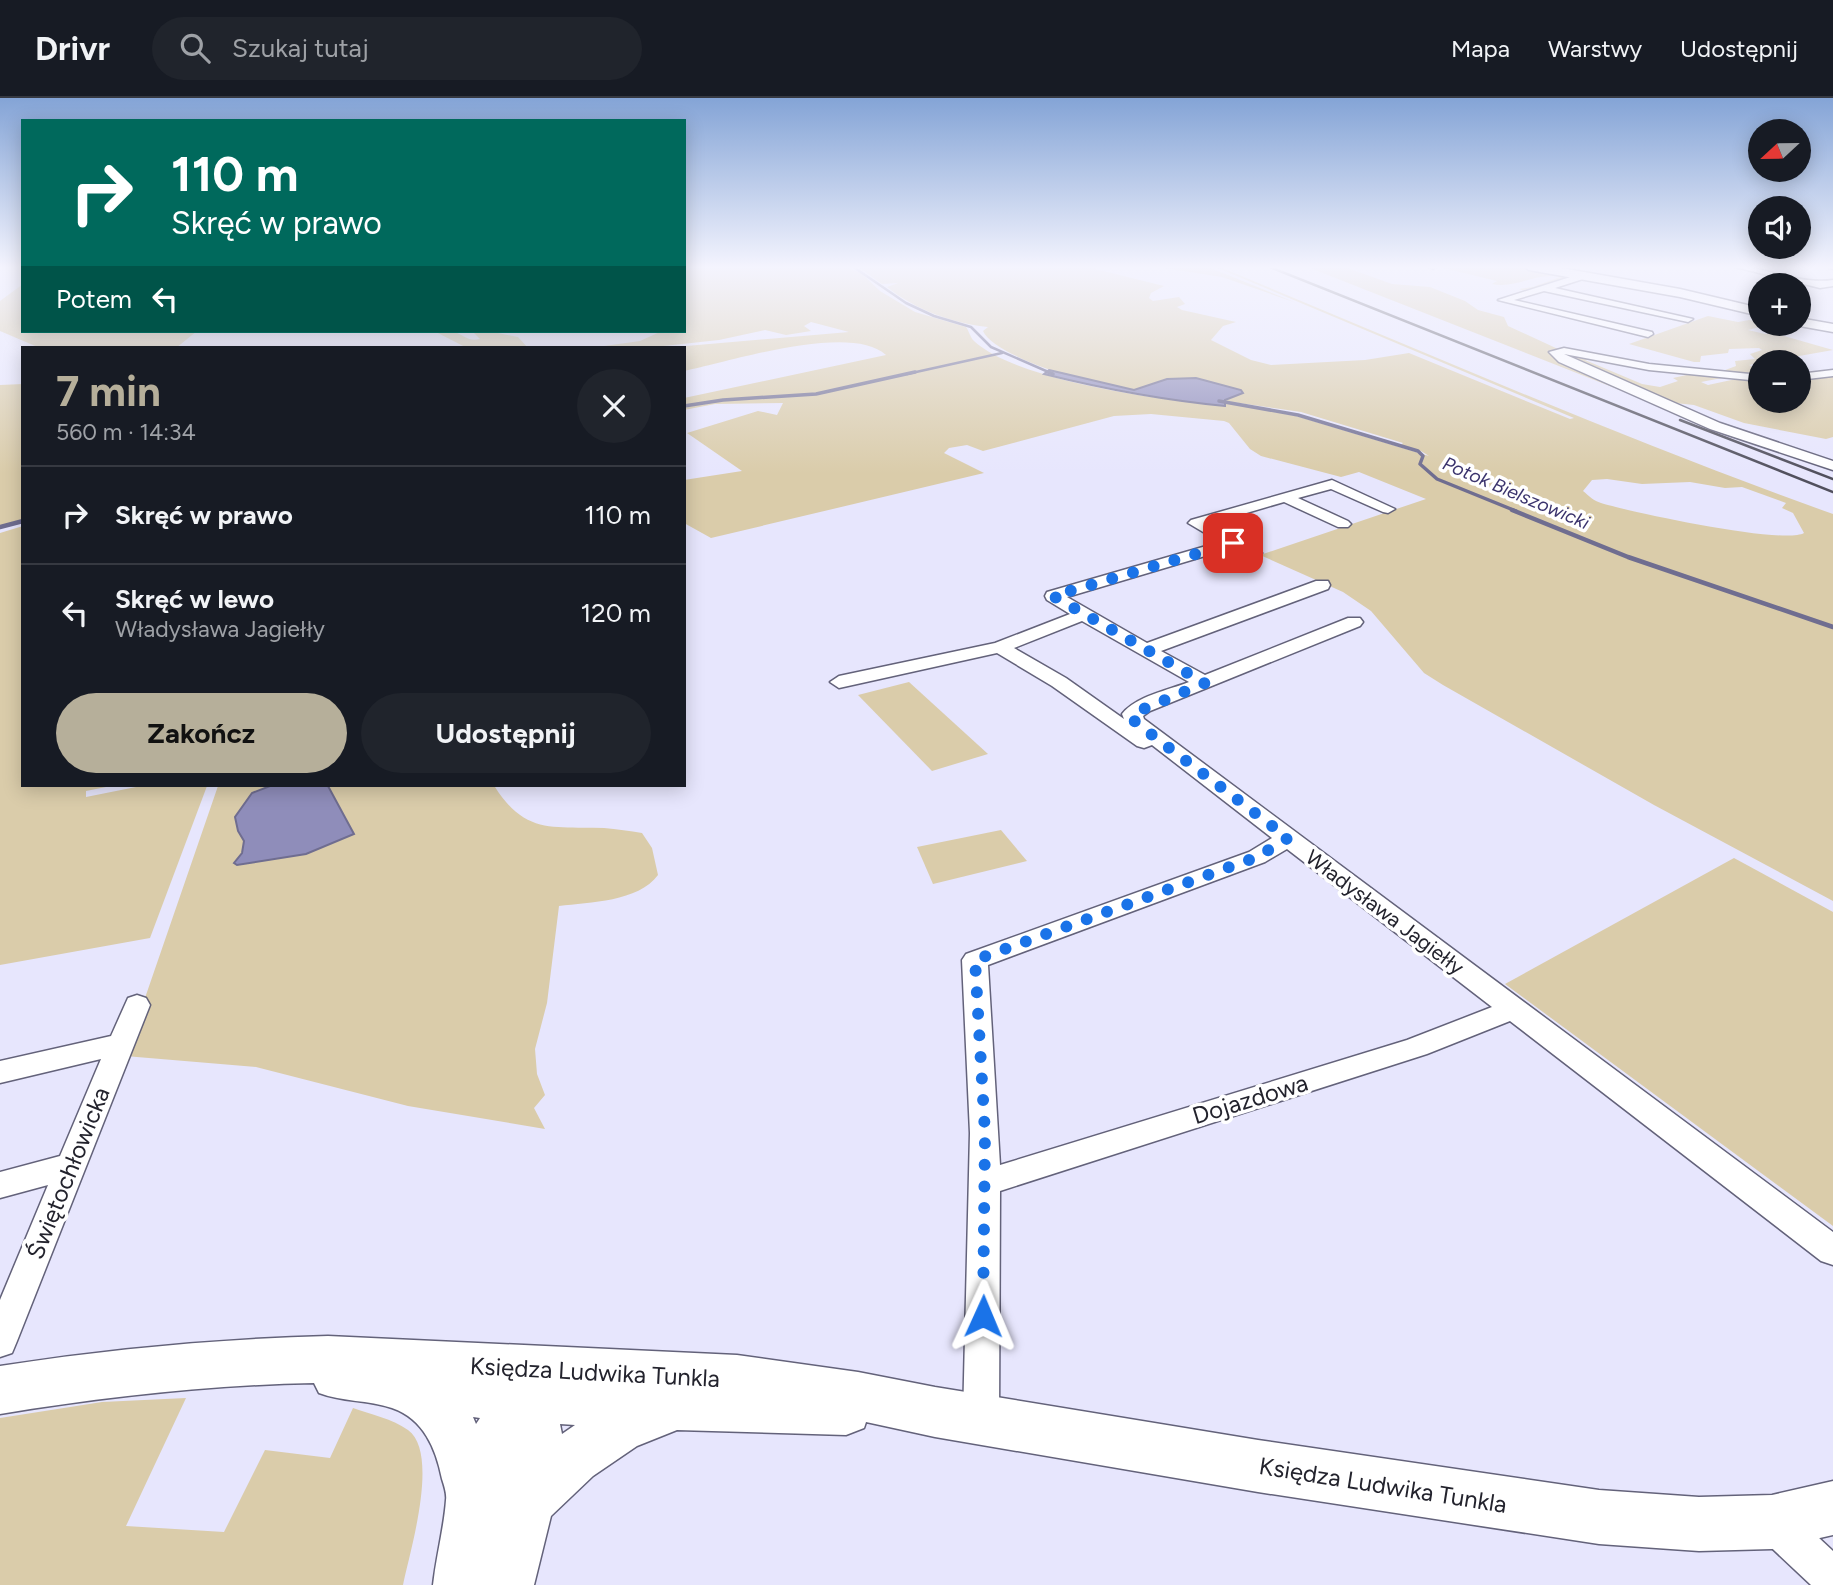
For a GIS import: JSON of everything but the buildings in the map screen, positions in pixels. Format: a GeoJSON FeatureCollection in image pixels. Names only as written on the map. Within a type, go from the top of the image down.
{"type":"FeatureCollection","features":[{"type":"Feature","properties":{"kind":"street"},"geometry":{"type":"LineString","coordinates":[[1748,377],[1649,367],[1564,351],[1555,352],[1563,359],[1715,426],[1833,466]]}},
{"type":"Feature","properties":{"kind":"street"},"geometry":{"type":"LineString","coordinates":[[1811,376],[1833,373]]}},
{"type":"Feature","properties":{"kind":"street"},"geometry":{"type":"LineString","coordinates":[[1254,553],[1196,523],[1332,484],[1388,509]]}},
{"type":"Feature","properties":{"kind":"street"},"geometry":{"type":"LineString","coordinates":[[1286,498],[1343,524]]}},
{"type":"Feature","properties":{"kind":"street"},"geometry":{"type":"LineString","coordinates":[[1205,683],[1053,596],[1233,543]]}},
{"type":"Feature","properties":{"kind":"street"},"geometry":{"type":"LineString","coordinates":[[1146,650],[1322,585]]}},
{"type":"Feature","properties":{"kind":"street"},"geometry":{"type":"LineString","coordinates":[[839,682],[980,649],[1000,647],[1083,615]]}},
{"type":"Feature","properties":{"kind":"street","name":"Władysława Jagiełły"},"geometry":{"type":"LineString","coordinates":[[1354,622],[1132,714],[1135,722],[1833,1251]]}},
{"type":"Feature","properties":{"kind":"street"},"geometry":{"type":"LineString","coordinates":[[1000,647],[1059,682],[1149,745],[1170,749]]}},
{"type":"Feature","properties":{"kind":"street"},"geometry":{"type":"LineString","coordinates":[[958,1415],[985,1183],[985,1133],[975,960],[1257,857],[1288,838]]}},
{"type":"Feature","properties":{"kind":"street","name":"Świętochłowicka"},"geometry":{"type":"LineString","coordinates":[[0,1341],[137,1005]]}},
{"type":"Feature","properties":{"kind":"street","name":"Dojazdowa"},"geometry":{"type":"LineString","coordinates":[[985,1183],[1416,1047],[1513,1009]]}},
{"type":"Feature","properties":{"kind":"street"},"geometry":{"type":"LineString","coordinates":[[0,1072],[121,1044]]}},
{"type":"Feature","properties":{"kind":"street"},"geometry":{"type":"LineString","coordinates":[[0,1185],[71,1166]]}},
{"type":"Feature","properties":{"kind":"street","name":"Księdza Ludwika Tunkla"},"geometry":{"type":"LineString","coordinates":[[0,1390],[86,1376],[252,1361],[328,1359],[520,1383],[674,1407],[958,1415]]}},
{"type":"Feature","properties":{"kind":"street","name":"Księdza Ludwika Tunkla"},"geometry":{"type":"LineString","coordinates":[[252,1361],[403,1387],[520,1383],[578,1371],[737,1379],[796,1385],[1271,1468],[1599,1517],[1699,1524],[1772,1522],[1833,1508]]}},
{"type":"Feature","properties":{"kind":"street"},"geometry":{"type":"LineString","coordinates":[[461,1585],[472,1494],[495,1439],[512,1415],[520,1383]]}},
{"type":"Feature","properties":{"kind":"street"},"geometry":{"type":"LineString","coordinates":[[506,1585],[513,1549],[530,1500],[536,1429],[520,1383]]}},
{"type":"Feature","properties":{"kind":"street"},"geometry":{"type":"LineString","coordinates":[[403,1387],[432,1404],[453,1429],[464,1457],[472,1494]]}},
{"type":"Feature","properties":{"kind":"street"},"geometry":{"type":"LineString","coordinates":[[530,1500],[582,1449],[608,1432],[674,1407]]}},
{"type":"Feature","properties":{"kind":"street"},"geometry":{"type":"LineString","coordinates":[[1772,1522],[1833,1578]]}},
{"type":"Feature","properties":{"kind":"shaded area"},"geometry":{"type":"Polygon","coordinates":[[[10,335],[192,335],[178,346],[35,346],[10,335]]]}},
{"type":"Feature","properties":{"kind":"shaded area"},"geometry":{"type":"Polygon","coordinates":[[[443,335],[462,335],[476,340],[480,339],[476,335],[510,335],[518,337],[526,346],[463,346],[443,335]]]}},
{"type":"Feature","properties":{"kind":"shaded area"},"geometry":{"type":"Polygon","coordinates":[[[652,335],[740,335],[664,346],[604,346],[640,341],[652,335]]]}},
{"type":"Feature","properties":{"kind":"shaded area"},"geometry":{"type":"Polygon","coordinates":[[[810,335],[970,335],[995,355],[1023,368],[1057,378],[1130,394],[1224,406],[1225,403],[1296,416],[1429,456],[1401,445],[1403,443],[1301,412],[1225,401],[1242,393],[1241,390],[1204,381],[1167,379],[1136,390],[1078,379],[1008,352],[987,335],[1215,335],[1211,340],[1251,360],[1271,365],[1365,360],[1409,353],[1570,419],[1574,418],[1378,335],[1384,335],[1677,456],[1833,514],[1833,901],[1654,805],[1443,685],[1424,673],[1371,611],[1343,592],[1260,555],[1426,499],[1359,472],[1341,477],[1261,456],[1250,449],[1229,423],[1224,421],[1151,414],[1114,416],[983,451],[967,445],[949,448],[944,453],[984,473],[711,538],[686,524],[686,480],[742,471],[687,433],[758,411],[777,415],[783,403],[715,404],[686,410],[686,398],[886,355],[869,346],[846,342],[819,343],[758,353],[686,371],[686,346],[810,335]],[[1607,479],[1592,480],[1583,491],[1601,503],[1673,520],[1768,535],[1790,536],[1804,533],[1793,513],[1782,508],[1786,503],[1742,487],[1725,488],[1690,482],[1642,484],[1607,479]]]}},
{"type":"Feature","properties":{"kind":"shaded area"},"geometry":{"type":"Polygon","coordinates":[[[1481,335],[1528,335],[1558,349],[1551,352],[1673,411],[1481,335]]]}},
{"type":"Feature","properties":{"kind":"shaded area"},"geometry":{"type":"Polygon","coordinates":[[[1653,335],[1784,336],[1833,350],[1811,354],[1811,350],[1729,349],[1728,353],[1701,356],[1700,362],[1629,344],[1653,335]]]}},
{"type":"Feature","properties":{"kind":"shaded area"},"geometry":{"type":"Polygon","coordinates":[[[1561,354],[1594,359],[1585,360],[1642,384],[1660,387],[1678,381],[1673,378],[1691,374],[1722,378],[1701,382],[1708,385],[1736,379],[1748,380],[1748,413],[1811,413],[1811,378],[1833,376],[1833,437],[1826,439],[1744,423],[1694,405],[1675,403],[1561,354]]]}},
{"type":"Feature","properties":{"kind":"shaded area"},"geometry":{"type":"Polygon","coordinates":[[[1748,360],[1748,376],[1720,372],[1736,366],[1735,361],[1748,360]]]}},
{"type":"Feature","properties":{"kind":"shaded area"},"geometry":{"type":"Polygon","coordinates":[[[21,384],[21,521],[0,526],[0,385],[21,384]]]}},
{"type":"Feature","properties":{"kind":"shaded area"},"geometry":{"type":"Polygon","coordinates":[[[21,527],[21,787],[106,787],[86,791],[86,797],[136,787],[207,787],[150,938],[0,965],[0,533],[21,527]]]}},
{"type":"Feature","properties":{"kind":"shaded area"},"geometry":{"type":"Polygon","coordinates":[[[909,682],[988,754],[932,771],[858,695],[909,682]]]}},
{"type":"Feature","properties":{"kind":"shaded area"},"geometry":{"type":"Polygon","coordinates":[[[218,787],[495,787],[518,814],[530,821],[556,827],[604,828],[642,833],[652,848],[658,875],[638,891],[599,902],[559,906],[547,1003],[535,1049],[537,1074],[545,1095],[534,1108],[545,1129],[408,1106],[256,1067],[125,1056],[218,787]]]}},
{"type":"Feature","properties":{"kind":"shaded area"},"geometry":{"type":"Polygon","coordinates":[[[1001,830],[1027,861],[933,884],[917,847],[1001,830]]]}},
{"type":"Feature","properties":{"kind":"shaded area"},"geometry":{"type":"Polygon","coordinates":[[[1734,858],[1833,912],[1833,1226],[1505,984],[1734,858]]]}},
{"type":"Feature","properties":{"kind":"shaded area"},"geometry":{"type":"Polygon","coordinates":[[[186,1398],[126,1526],[224,1532],[265,1450],[330,1458],[353,1408],[408,1430],[417,1442],[422,1459],[420,1503],[403,1585],[0,1585],[0,1418],[102,1402],[186,1398]]]}},
{"type":"Feature","properties":{"kind":"water"},"geometry":{"type":"Polygon","coordinates":[[[1049,370],[1134,390],[1167,379],[1196,378],[1241,390],[1243,393],[1225,400],[1225,406],[1202,404],[1044,374],[1049,370]]]}},
{"type":"Feature","properties":{"kind":"water"},"geometry":{"type":"Polygon","coordinates":[[[267,787],[329,787],[354,834],[306,854],[237,865],[234,863],[242,853],[244,841],[238,831],[235,817],[252,793],[267,787]]]}},
{"type":"Feature","properties":{"kind":"waterway","name":"Potok Bielszowicki"},"geometry":{"type":"LineString","coordinates":[[979,335],[991,347],[1053,374],[1048,372]]}},
{"type":"Feature","properties":{"kind":"waterway"},"geometry":{"type":"LineString","coordinates":[[907,374],[1002,353]]}},
{"type":"Feature","properties":{"kind":"waterway"},"geometry":{"type":"LineString","coordinates":[[686,406],[723,400],[816,394],[915,372]]}},
{"type":"Feature","properties":{"kind":"waterway","name":"Potok Bielszowicki"},"geometry":{"type":"LineString","coordinates":[[1219,401],[1298,415],[1418,451],[1423,456],[1420,464],[1437,479],[1516,511]]}},
{"type":"Feature","properties":{"kind":"waterway","name":"Potok Bielszowicki"},"geometry":{"type":"LineString","coordinates":[[1512,510],[1628,557],[1833,627]]}},
{"type":"Feature","properties":{"kind":"waterway"},"geometry":{"type":"LineString","coordinates":[[0,527],[21,522]]}},
{"type":"Feature","properties":{"kind":"railway"},"geometry":{"type":"LineString","coordinates":[[1441,335],[1833,492]]}},
{"type":"Feature","properties":{"kind":"railway"},"geometry":{"type":"LineString","coordinates":[[1680,420],[1833,479]]}},
{"type":"Feature","properties":{"kind":"route"},"geometry":{"type":"LineString","coordinates":[[983,1316],[985,1133],[975,960],[1257,857],[1288,838],[1135,722],[1132,714],[1205,683],[1053,596],[1233,543]]}}]}
